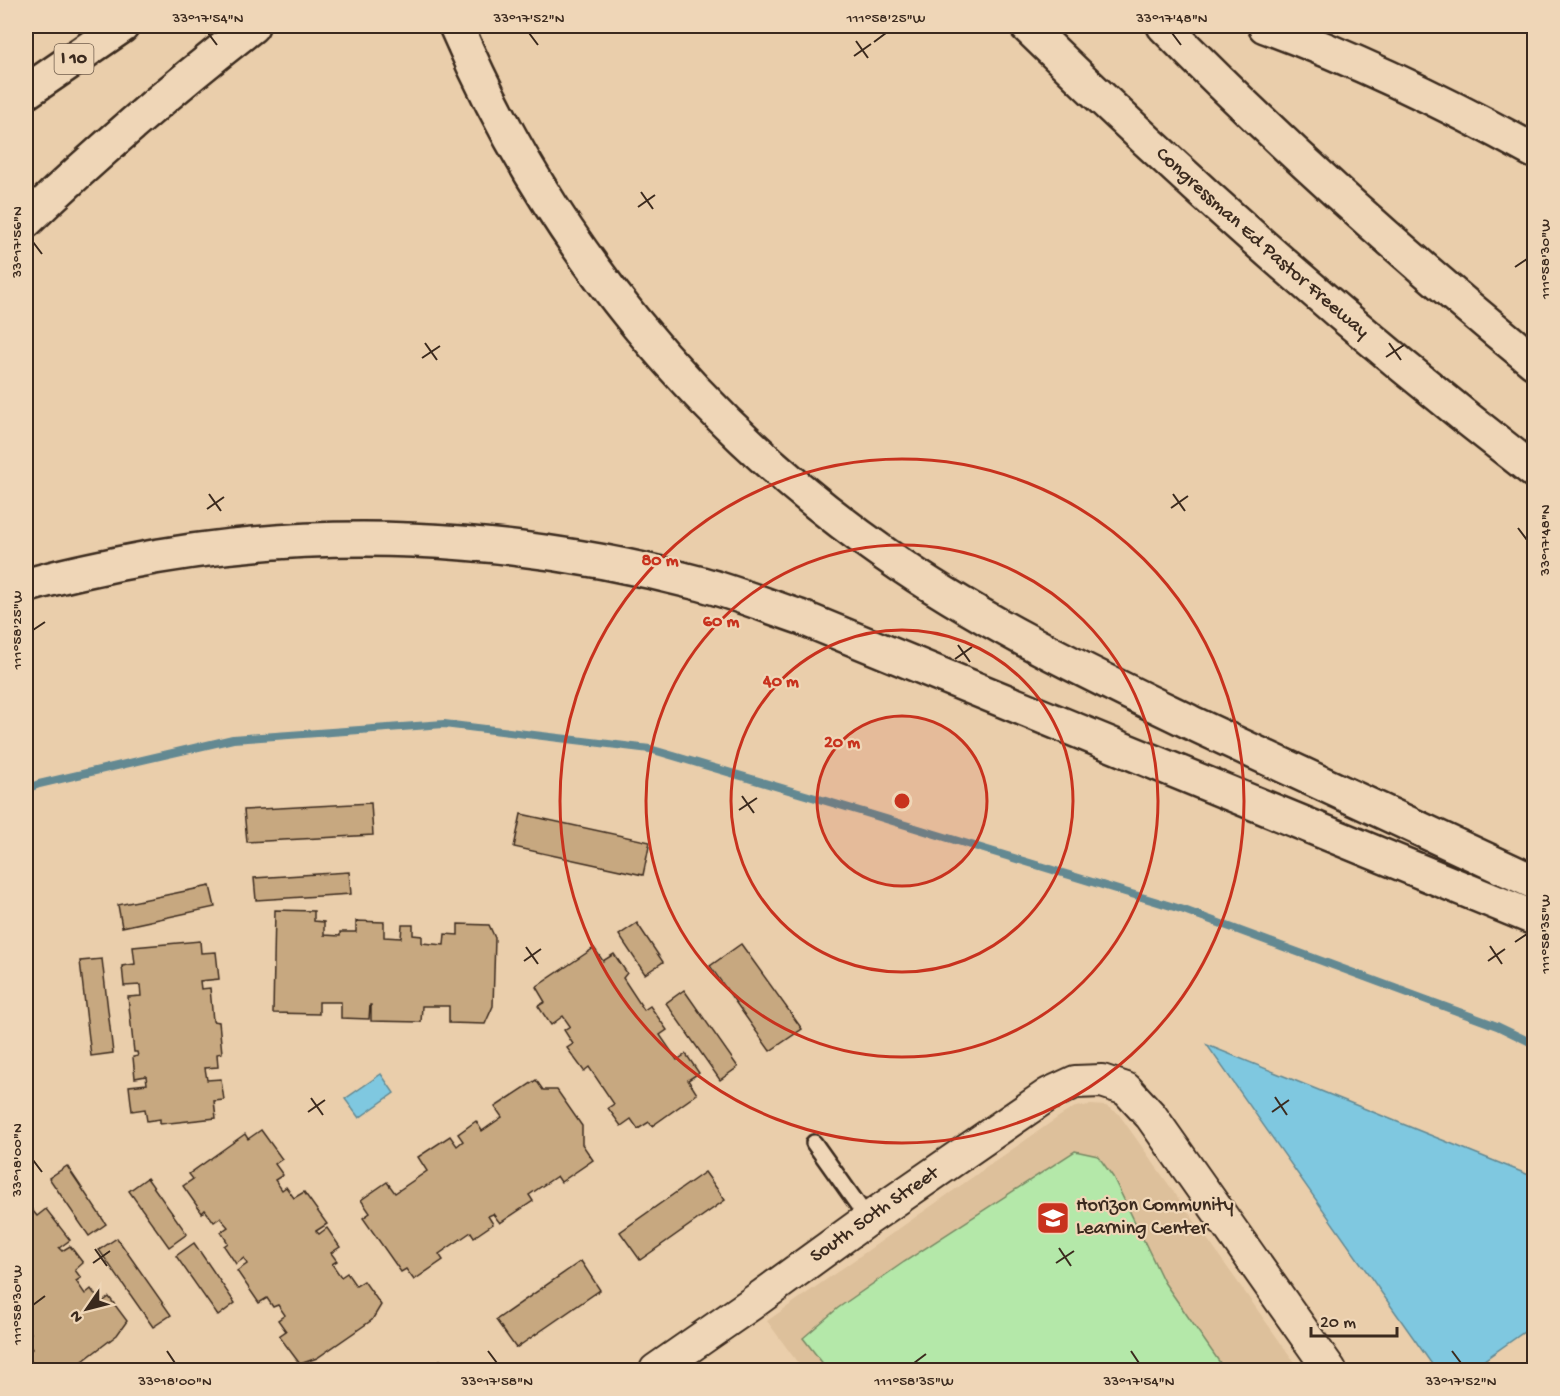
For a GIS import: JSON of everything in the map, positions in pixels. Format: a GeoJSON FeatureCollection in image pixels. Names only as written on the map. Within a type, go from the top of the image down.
{"type":"FeatureCollection","features":[{"type":"Feature","properties":{"kind":"highway","name":"I 10"},"geometry":{"type":"LineString","coordinates":[[26,92],[122,26]]}},
{"type":"Feature","properties":{"kind":"highway"},"geometry":{"type":"LineString","coordinates":[[26,221],[129,127],[252,26]]}},
{"type":"Feature","properties":{"kind":"highway","name":"Congressman Ed Pastor Freeway"},"geometry":{"type":"LineString","coordinates":[[1027,26],[1161,155],[1317,294],[1534,471]]}},
{"type":"Feature","properties":{"kind":"highway"},"geometry":{"type":"LineString","coordinates":[[1164,26],[1333,189],[1410,258],[1534,362]]}},
{"type":"Feature","properties":{"kind":"highway"},"geometry":{"type":"LineString","coordinates":[[1274,29],[1398,82],[1534,151]]}},
{"type":"Feature","properties":{"kind":"highway"},"geometry":{"type":"LineString","coordinates":[[461,36],[528,169],[586,260],[617,301],[682,378],[721,418],[843,524],[930,585],[1014,634],[1245,748],[1534,882]]}},
{"type":"Feature","properties":{"kind":"highway"},"geometry":{"type":"LineString","coordinates":[[26,586],[93,569],[196,550],[350,538],[502,546],[654,572],[704,584],[801,617],[1534,918]]}},
{"type":"Feature","properties":{"kind":"street","name":"South 50th Street"},"geometry":{"type":"LineString","coordinates":[[656,1371],[868,1219],[1049,1094],[1075,1082],[1102,1081],[1126,1089],[1151,1116],[1330,1371]]}},
{"type":"Feature","properties":{"kind":"lane"},"geometry":{"type":"LineString","coordinates":[[814,1143],[868,1219]]}},
{"type":"Feature","properties":{"kind":"shaded area","name":"Horizon Community Learning Center"},"geometry":{"type":"Polygon","coordinates":[[[1106,1106],[1118,1113],[1300,1370],[803,1370],[767,1321],[1060,1116],[1075,1107],[1106,1106]]]}},
{"type":"Feature","properties":{"kind":"green space","name":"Horizon Community Learning Center"},"geometry":{"type":"Polygon","coordinates":[[[1075,1151],[1098,1156],[1113,1177],[1164,1282],[1225,1370],[828,1370],[803,1338],[838,1308],[904,1262],[1075,1151]]]}},
{"type":"Feature","properties":{"kind":"water"},"geometry":{"type":"Polygon","coordinates":[[[1207,1045],[1534,1177],[1534,1325],[1470,1370],[1436,1370],[1207,1045]]]}},
{"type":"Feature","properties":{"kind":"water"},"geometry":{"type":"Polygon","coordinates":[[[381,1074],[394,1093],[359,1118],[345,1099],[381,1074]]]}},
{"type":"Feature","properties":{"kind":"building"},"geometry":{"type":"Polygon","coordinates":[[[371,803],[373,835],[247,842],[244,810],[371,803]]]}},
{"type":"Feature","properties":{"kind":"building"},"geometry":{"type":"Polygon","coordinates":[[[521,814],[650,842],[643,875],[514,847],[521,814]]]}},
{"type":"Feature","properties":{"kind":"building"},"geometry":{"type":"Polygon","coordinates":[[[349,872],[351,894],[256,900],[254,878],[349,872]]]}},
{"type":"Feature","properties":{"kind":"building"},"geometry":{"type":"Polygon","coordinates":[[[210,886],[215,907],[122,927],[118,905],[210,886]]]}},
{"type":"Feature","properties":{"kind":"building"},"geometry":{"type":"Polygon","coordinates":[[[275,910],[314,911],[314,921],[324,922],[324,935],[340,936],[340,932],[356,932],[356,921],[384,922],[384,937],[401,938],[402,925],[413,925],[413,935],[422,936],[422,943],[444,945],[445,934],[458,935],[458,924],[489,925],[495,938],[493,1006],[485,1024],[449,1023],[449,1006],[422,1006],[421,1022],[371,1021],[371,1005],[369,1019],[341,1018],[341,1002],[319,1002],[319,1014],[273,1013],[275,910]]]}},
{"type":"Feature","properties":{"kind":"building"},"geometry":{"type":"Polygon","coordinates":[[[637,923],[663,962],[645,974],[619,935],[637,923]]]}},
{"type":"Feature","properties":{"kind":"building"},"geometry":{"type":"Polygon","coordinates":[[[200,941],[201,953],[216,952],[219,979],[200,981],[201,989],[210,988],[213,1021],[219,1022],[222,1053],[217,1054],[218,1067],[205,1068],[207,1080],[221,1079],[224,1100],[214,1101],[216,1118],[160,1124],[160,1119],[147,1121],[145,1109],[132,1111],[129,1086],[147,1084],[146,1076],[135,1078],[133,1057],[138,1056],[137,1052],[134,1052],[128,997],[141,996],[140,985],[124,986],[122,966],[135,964],[133,947],[200,941]]]}},
{"type":"Feature","properties":{"kind":"building"},"geometry":{"type":"Polygon","coordinates":[[[741,944],[802,1029],[770,1051],[710,966],[741,944]]]}},
{"type":"Feature","properties":{"kind":"building"},"geometry":{"type":"Polygon","coordinates":[[[594,948],[603,961],[614,954],[627,973],[623,978],[644,1010],[650,1006],[667,1030],[660,1035],[677,1060],[686,1054],[699,1073],[688,1080],[697,1094],[652,1126],[649,1122],[638,1129],[631,1119],[621,1126],[608,1108],[614,1104],[589,1067],[584,1071],[567,1048],[573,1044],[564,1030],[570,1026],[563,1016],[551,1025],[538,1006],[545,1002],[536,987],[594,948]]]}},
{"type":"Feature","properties":{"kind":"building"},"geometry":{"type":"Polygon","coordinates":[[[102,959],[113,1053],[91,1056],[80,961],[102,959]]]}},
{"type":"Feature","properties":{"kind":"building"},"geometry":{"type":"Polygon","coordinates":[[[684,990],[738,1067],[720,1080],[666,1003],[684,990]]]}},
{"type":"Feature","properties":{"kind":"building"},"geometry":{"type":"Polygon","coordinates":[[[536,1080],[543,1090],[557,1090],[582,1126],[582,1144],[593,1160],[561,1182],[557,1176],[529,1195],[533,1201],[500,1223],[493,1214],[488,1216],[493,1224],[474,1237],[471,1232],[439,1254],[443,1260],[414,1280],[406,1269],[401,1272],[363,1218],[370,1213],[361,1200],[387,1182],[395,1193],[427,1171],[418,1157],[450,1136],[457,1146],[463,1141],[458,1134],[476,1121],[482,1131],[502,1117],[495,1107],[536,1080]]]}},
{"type":"Feature","properties":{"kind":"building"},"geometry":{"type":"Polygon","coordinates":[[[261,1130],[282,1159],[275,1164],[283,1175],[275,1180],[282,1190],[286,1187],[294,1198],[304,1192],[327,1224],[316,1231],[319,1234],[327,1228],[340,1247],[331,1253],[337,1261],[332,1264],[341,1277],[347,1273],[356,1286],[364,1281],[381,1305],[372,1320],[317,1358],[300,1364],[279,1336],[286,1331],[278,1320],[285,1315],[278,1305],[273,1307],[267,1298],[259,1303],[237,1271],[247,1264],[244,1258],[236,1264],[224,1246],[228,1243],[221,1232],[228,1227],[220,1218],[214,1222],[205,1210],[202,1213],[183,1186],[193,1179],[189,1174],[245,1134],[248,1139],[261,1130]]]}},
{"type":"Feature","properties":{"kind":"building"},"geometry":{"type":"Polygon","coordinates":[[[67,1166],[106,1224],[89,1236],[49,1178],[67,1166]]]}},
{"type":"Feature","properties":{"kind":"building"},"geometry":{"type":"Polygon","coordinates":[[[705,1172],[725,1200],[640,1260],[620,1232],[705,1172]]]}},
{"type":"Feature","properties":{"kind":"building"},"geometry":{"type":"Polygon","coordinates":[[[147,1178],[187,1234],[169,1247],[129,1191],[147,1178]]]}},
{"type":"Feature","properties":{"kind":"building"},"geometry":{"type":"Polygon","coordinates":[[[28,1205],[37,1216],[46,1209],[70,1240],[59,1248],[62,1251],[70,1246],[83,1263],[75,1270],[81,1278],[76,1281],[85,1294],[91,1289],[101,1303],[109,1297],[127,1321],[117,1335],[71,1370],[38,1370],[26,1355],[32,1349],[26,1341],[26,1337],[31,1333],[26,1326],[26,1208],[28,1205]]]}},
{"type":"Feature","properties":{"kind":"building"},"geometry":{"type":"Polygon","coordinates":[[[117,1238],[171,1315],[153,1327],[99,1250],[117,1238]]]}},
{"type":"Feature","properties":{"kind":"building"},"geometry":{"type":"Polygon","coordinates":[[[194,1243],[235,1303],[218,1316],[176,1256],[194,1243]]]}},
{"type":"Feature","properties":{"kind":"building"},"geometry":{"type":"Polygon","coordinates":[[[581,1261],[600,1290],[516,1348],[496,1320],[581,1261]]]}},
{"type":"Feature","properties":{"kind":"building"},"geometry":{"type":"Polygon","coordinates":[[[440,1360],[447,1370],[424,1370],[440,1360]]]}},
{"type":"Feature","properties":{"kind":"waterway"},"geometry":{"type":"LineString","coordinates":[[26,789],[39,784],[233,739],[444,724],[650,749],[1184,910],[1497,1026],[1534,1044]]}},
{"type":"Feature","properties":{"kind":"place","name":"Horizon Community Learning Center"},"geometry":{"type":"Point","coordinates":[1053,1218]}}]}
